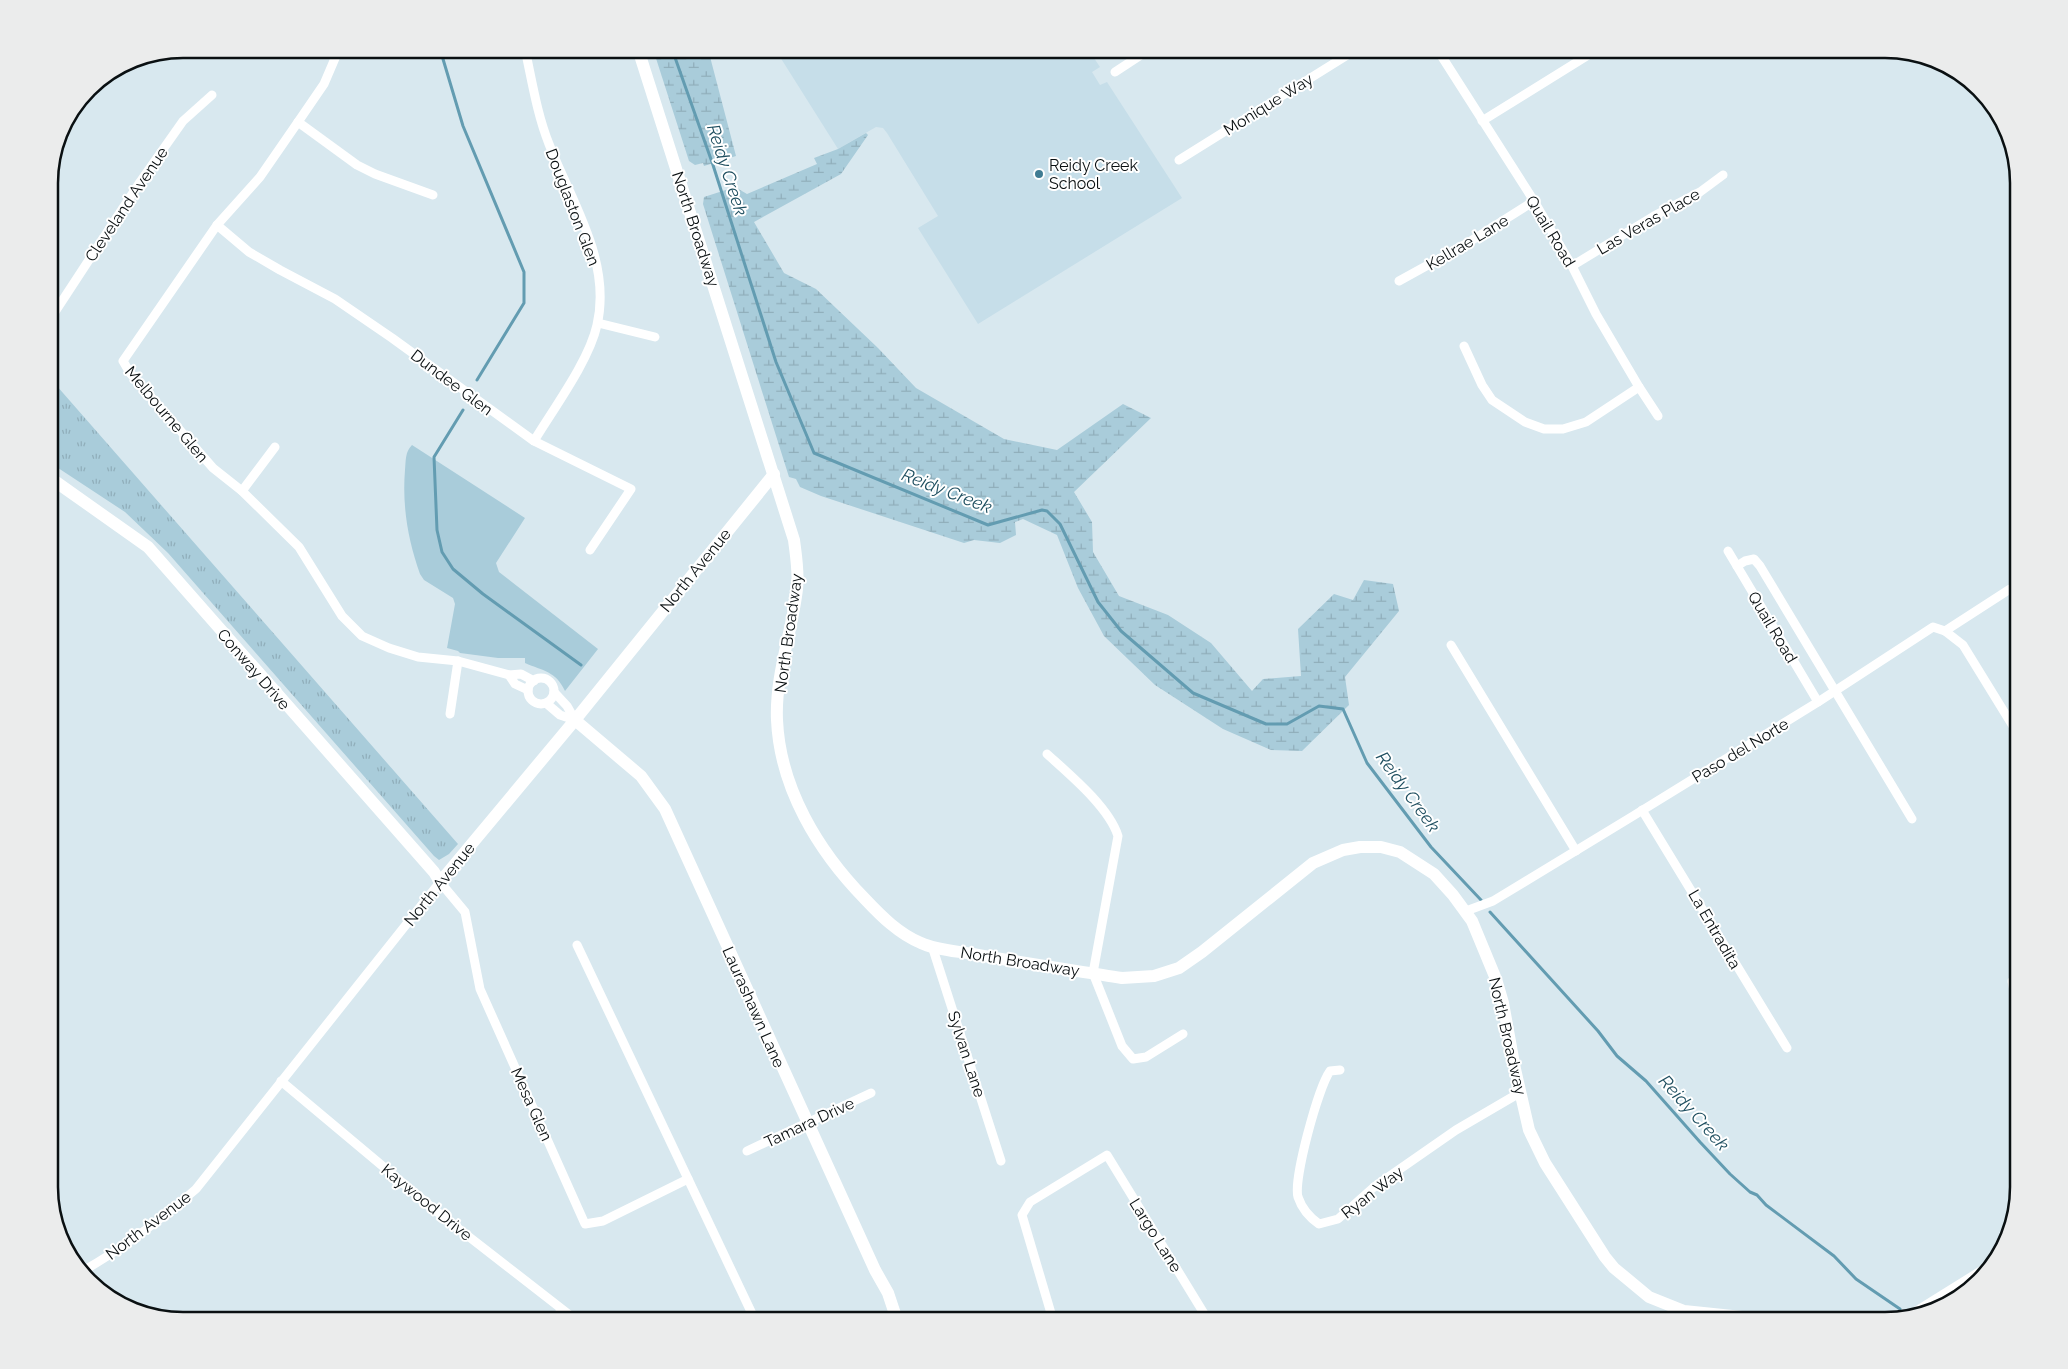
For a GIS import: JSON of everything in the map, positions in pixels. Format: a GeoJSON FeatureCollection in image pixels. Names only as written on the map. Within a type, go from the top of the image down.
{"type":"FeatureCollection","features":[{"type":"Feature","properties":{"kind":"street"},"geometry":{"type":"LineString","coordinates":[[1115,72],[1137,57]]}},
{"type":"Feature","properties":{"kind":"street","name":"Monique Way"},"geometry":{"type":"LineString","coordinates":[[1179,160],[1344,57]]}},
{"type":"Feature","properties":{"kind":"street","name":"Quail Road"},"geometry":{"type":"LineString","coordinates":[[1442,57],[1534,201],[1572,266],[1596,314],[1658,416]]}},
{"type":"Feature","properties":{"kind":"street"},"geometry":{"type":"LineString","coordinates":[[1482,121],[1585,57]]}},
{"type":"Feature","properties":{"kind":"street","name":"Melbourne Glen"},"geometry":{"type":"LineString","coordinates":[[335,58],[324,84],[260,177],[217,225],[123,361],[130,373],[213,468],[242,491],[299,547],[342,616],[362,636],[389,648],[418,657],[458,661],[509,675],[521,674],[534,681],[546,679],[552,684],[554,692],[567,706],[575,720]]}},
{"type":"Feature","properties":{"kind":"street","name":"Douglaston Glen"},"geometry":{"type":"LineString","coordinates":[[527,58],[539,112],[549,143],[599,268],[598,323],[589,351],[534,441]]}},
{"type":"Feature","properties":{"kind":"street","name":"North Broadway"},"geometry":{"type":"LineString","coordinates":[[641,58],[794,540],[798,566],[797,589],[778,689],[777,718],[780,744],[789,778],[804,816],[819,843],[848,882],[896,929],[921,944],[1093,973],[1138,978],[1154,976],[1179,968],[1314,863],[1343,850],[1360,847],[1380,847],[1400,852],[1434,874],[1453,894],[1472,920],[1504,1004],[1515,1069],[1529,1130],[1545,1163],[1605,1257],[1614,1268],[1649,1297],[1684,1310],[1701,1312]]}},
{"type":"Feature","properties":{"kind":"street","name":"Cleveland Avenue"},"geometry":{"type":"LineString","coordinates":[[58,307],[182,121],[212,95]]}},
{"type":"Feature","properties":{"kind":"street"},"geometry":{"type":"LineString","coordinates":[[298,122],[363,168],[433,195]]}},
{"type":"Feature","properties":{"kind":"street","name":"Las Veras Place"},"geometry":{"type":"LineString","coordinates":[[1572,266],[1654,216],[1700,192],[1723,175]]}},
{"type":"Feature","properties":{"kind":"street","name":"Kellrae Lane"},"geometry":{"type":"LineString","coordinates":[[1399,281],[1466,244],[1534,201]]}},
{"type":"Feature","properties":{"kind":"street","name":"Dundee Glen"},"geometry":{"type":"LineString","coordinates":[[217,225],[249,252],[336,299],[534,441],[631,489],[590,550]]}},
{"type":"Feature","properties":{"kind":"street"},"geometry":{"type":"LineString","coordinates":[[598,323],[655,337]]}},
{"type":"Feature","properties":{"kind":"street"},"geometry":{"type":"LineString","coordinates":[[1464,346],[1482,385],[1492,400],[1525,422],[1544,429],[1563,429],[1586,422],[1639,387]]}},
{"type":"Feature","properties":{"kind":"street"},"geometry":{"type":"LineString","coordinates":[[242,491],[275,447]]}},
{"type":"Feature","properties":{"kind":"street","name":"North Avenue"},"geometry":{"type":"LineString","coordinates":[[88,1268],[169,1211],[196,1189],[440,882],[575,720],[774,474]]}},
{"type":"Feature","properties":{"kind":"street","name":"Conway Drive"},"geometry":{"type":"LineString","coordinates":[[58,483],[148,547],[434,872],[440,882]]}},
{"type":"Feature","properties":{"kind":"street","name":"Quail Road"},"geometry":{"type":"LineString","coordinates":[[1728,551],[1818,702]]}},
{"type":"Feature","properties":{"kind":"street"},"geometry":{"type":"LineString","coordinates":[[1737,566],[1745,561],[1754,559],[1760,566],[1912,819]]}},
{"type":"Feature","properties":{"kind":"street","name":"Paso del Norte"},"geometry":{"type":"LineString","coordinates":[[1466,911],[1493,901],[1576,851],[1834,692],[1933,627],[1945,631],[2010,589]]}},
{"type":"Feature","properties":{"kind":"street"},"geometry":{"type":"LineString","coordinates":[[1945,631],[1964,645],[2010,721]]}},
{"type":"Feature","properties":{"kind":"street"},"geometry":{"type":"LineString","coordinates":[[1451,645],[1576,851]]}},
{"type":"Feature","properties":{"kind":"street"},"geometry":{"type":"LineString","coordinates":[[450,714],[458,661]]}},
{"type":"Feature","properties":{"kind":"street","name":"Melbourne Glen"},"geometry":{"type":"LineString","coordinates":[[509,675],[515,684],[528,690],[530,698],[535,702],[546,703],[560,715],[575,720]]}},
{"type":"Feature","properties":{"kind":"street"},"geometry":{"type":"LineString","coordinates":[[528,690],[534,681]]}},
{"type":"Feature","properties":{"kind":"street"},"geometry":{"type":"LineString","coordinates":[[546,703],[552,698],[554,692]]}},
{"type":"Feature","properties":{"kind":"street","name":"Laurashawn Lane"},"geometry":{"type":"LineString","coordinates":[[575,720],[642,776],[665,809],[807,1123],[875,1270],[888,1292],[894,1312]]}},
{"type":"Feature","properties":{"kind":"street"},"geometry":{"type":"LineString","coordinates":[[1047,754],[1079,783],[1108,817],[1118,836],[1093,973],[1122,1046],[1133,1059],[1146,1057],[1183,1034]]}},
{"type":"Feature","properties":{"kind":"street","name":"La Entradita"},"geometry":{"type":"LineString","coordinates":[[1642,810],[1787,1048]]}},
{"type":"Feature","properties":{"kind":"street","name":"Mesa Glen"},"geometry":{"type":"LineString","coordinates":[[440,882],[465,912],[480,989],[585,1224],[603,1221],[688,1179]]}},
{"type":"Feature","properties":{"kind":"street"},"geometry":{"type":"LineString","coordinates":[[577,944],[750,1312]]}},
{"type":"Feature","properties":{"kind":"street","name":"Sylvan Lane"},"geometry":{"type":"LineString","coordinates":[[932,946],[1001,1161]]}},
{"type":"Feature","properties":{"kind":"street","name":"Ryan Way"},"geometry":{"type":"LineString","coordinates":[[1340,1070],[1330,1071],[1325,1078],[1312,1115],[1299,1182],[1298,1196],[1304,1210],[1310,1218],[1319,1224],[1338,1219],[1374,1187],[1449,1135],[1521,1092]]}},
{"type":"Feature","properties":{"kind":"street","name":"Kaywood Drive"},"geometry":{"type":"LineString","coordinates":[[281,1081],[441,1215],[565,1312]]}},
{"type":"Feature","properties":{"kind":"street","name":"Tamara Drive"},"geometry":{"type":"LineString","coordinates":[[747,1151],[871,1093]]}},
{"type":"Feature","properties":{"kind":"street","name":"Largo Lane"},"geometry":{"type":"LineString","coordinates":[[1051,1312],[1022,1215],[1030,1202],[1107,1155],[1203,1312]]}},
{"type":"Feature","properties":{"kind":"street"},"geometry":{"type":"LineString","coordinates":[[1927,1304],[1971,1277]]}},
{"type":"Feature","properties":{"kind":"shaded area","name":"Reidy Creek School"},"geometry":{"type":"Polygon","coordinates":[[[1094,57],[1100,67],[1092,72],[1100,85],[1107,82],[1182,198],[978,324],[918,228],[938,216],[883,128],[876,127],[838,149],[780,58],[1094,57]]]}},
{"type":"Feature","properties":{"kind":"green space"},"geometry":{"type":"Polygon","coordinates":[[[656,58],[710,58],[736,156],[704,166],[703,163],[695,165],[689,161],[656,58]]]}},
{"type":"Feature","properties":{"kind":"green space"},"geometry":{"type":"Polygon","coordinates":[[[866,133],[868,135],[841,174],[754,222],[784,273],[816,289],[878,348],[916,388],[1004,439],[1057,450],[1123,404],[1151,418],[1074,492],[1092,522],[1093,552],[1119,596],[1168,615],[1211,643],[1252,691],[1263,679],[1301,676],[1298,629],[1334,594],[1353,600],[1364,580],[1393,584],[1399,611],[1345,677],[1349,705],[1302,751],[1271,750],[1223,729],[1155,685],[1104,636],[1078,588],[1057,535],[1023,519],[1015,522],[1016,535],[1000,543],[974,540],[964,543],[821,496],[800,487],[796,479],[789,477],[703,204],[704,197],[735,187],[747,194],[817,164],[814,158],[838,149],[866,133]]]}},
{"type":"Feature","properties":{"kind":"green space"},"geometry":{"type":"Polygon","coordinates":[[[58,387],[458,844],[449,854],[439,860],[434,856],[168,553],[125,512],[58,468],[58,387]]]}},
{"type":"Feature","properties":{"kind":"green space"},"geometry":{"type":"Polygon","coordinates":[[[412,445],[525,518],[496,563],[499,572],[598,649],[565,691],[553,675],[525,663],[525,658],[498,658],[460,653],[447,648],[455,604],[453,598],[424,580],[420,574],[407,523],[404,483],[407,453],[412,445]]]}},
{"type":"Feature","properties":{"kind":"waterway"},"geometry":{"type":"LineString","coordinates":[[443,58],[463,126],[524,272],[524,303],[477,380]]}},
{"type":"Feature","properties":{"kind":"waterway","name":"Reidy Creek"},"geometry":{"type":"LineString","coordinates":[[675,58],[713,165],[776,362],[814,453],[988,525],[1042,510],[1047,511],[1060,524],[1098,602],[1121,631],[1193,693],[1266,724],[1287,724],[1319,706],[1343,709],[1367,763],[1431,847],[1481,900]]}},
{"type":"Feature","properties":{"kind":"waterway"},"geometry":{"type":"LineString","coordinates":[[463,410],[434,457],[437,530],[442,552],[453,569],[483,594],[581,665]]}},
{"type":"Feature","properties":{"kind":"waterway","name":"Reidy Creek"},"geometry":{"type":"LineString","coordinates":[[1490,912],[1598,1031],[1617,1056],[1646,1081],[1730,1174],[1750,1192],[1757,1195],[1766,1205],[1834,1256],[1856,1279],[1900,1309]]}},
{"type":"Feature","properties":{"kind":"place","name":"Reidy Creek School"},"geometry":{"type":"Point","coordinates":[1039,174]}}]}
